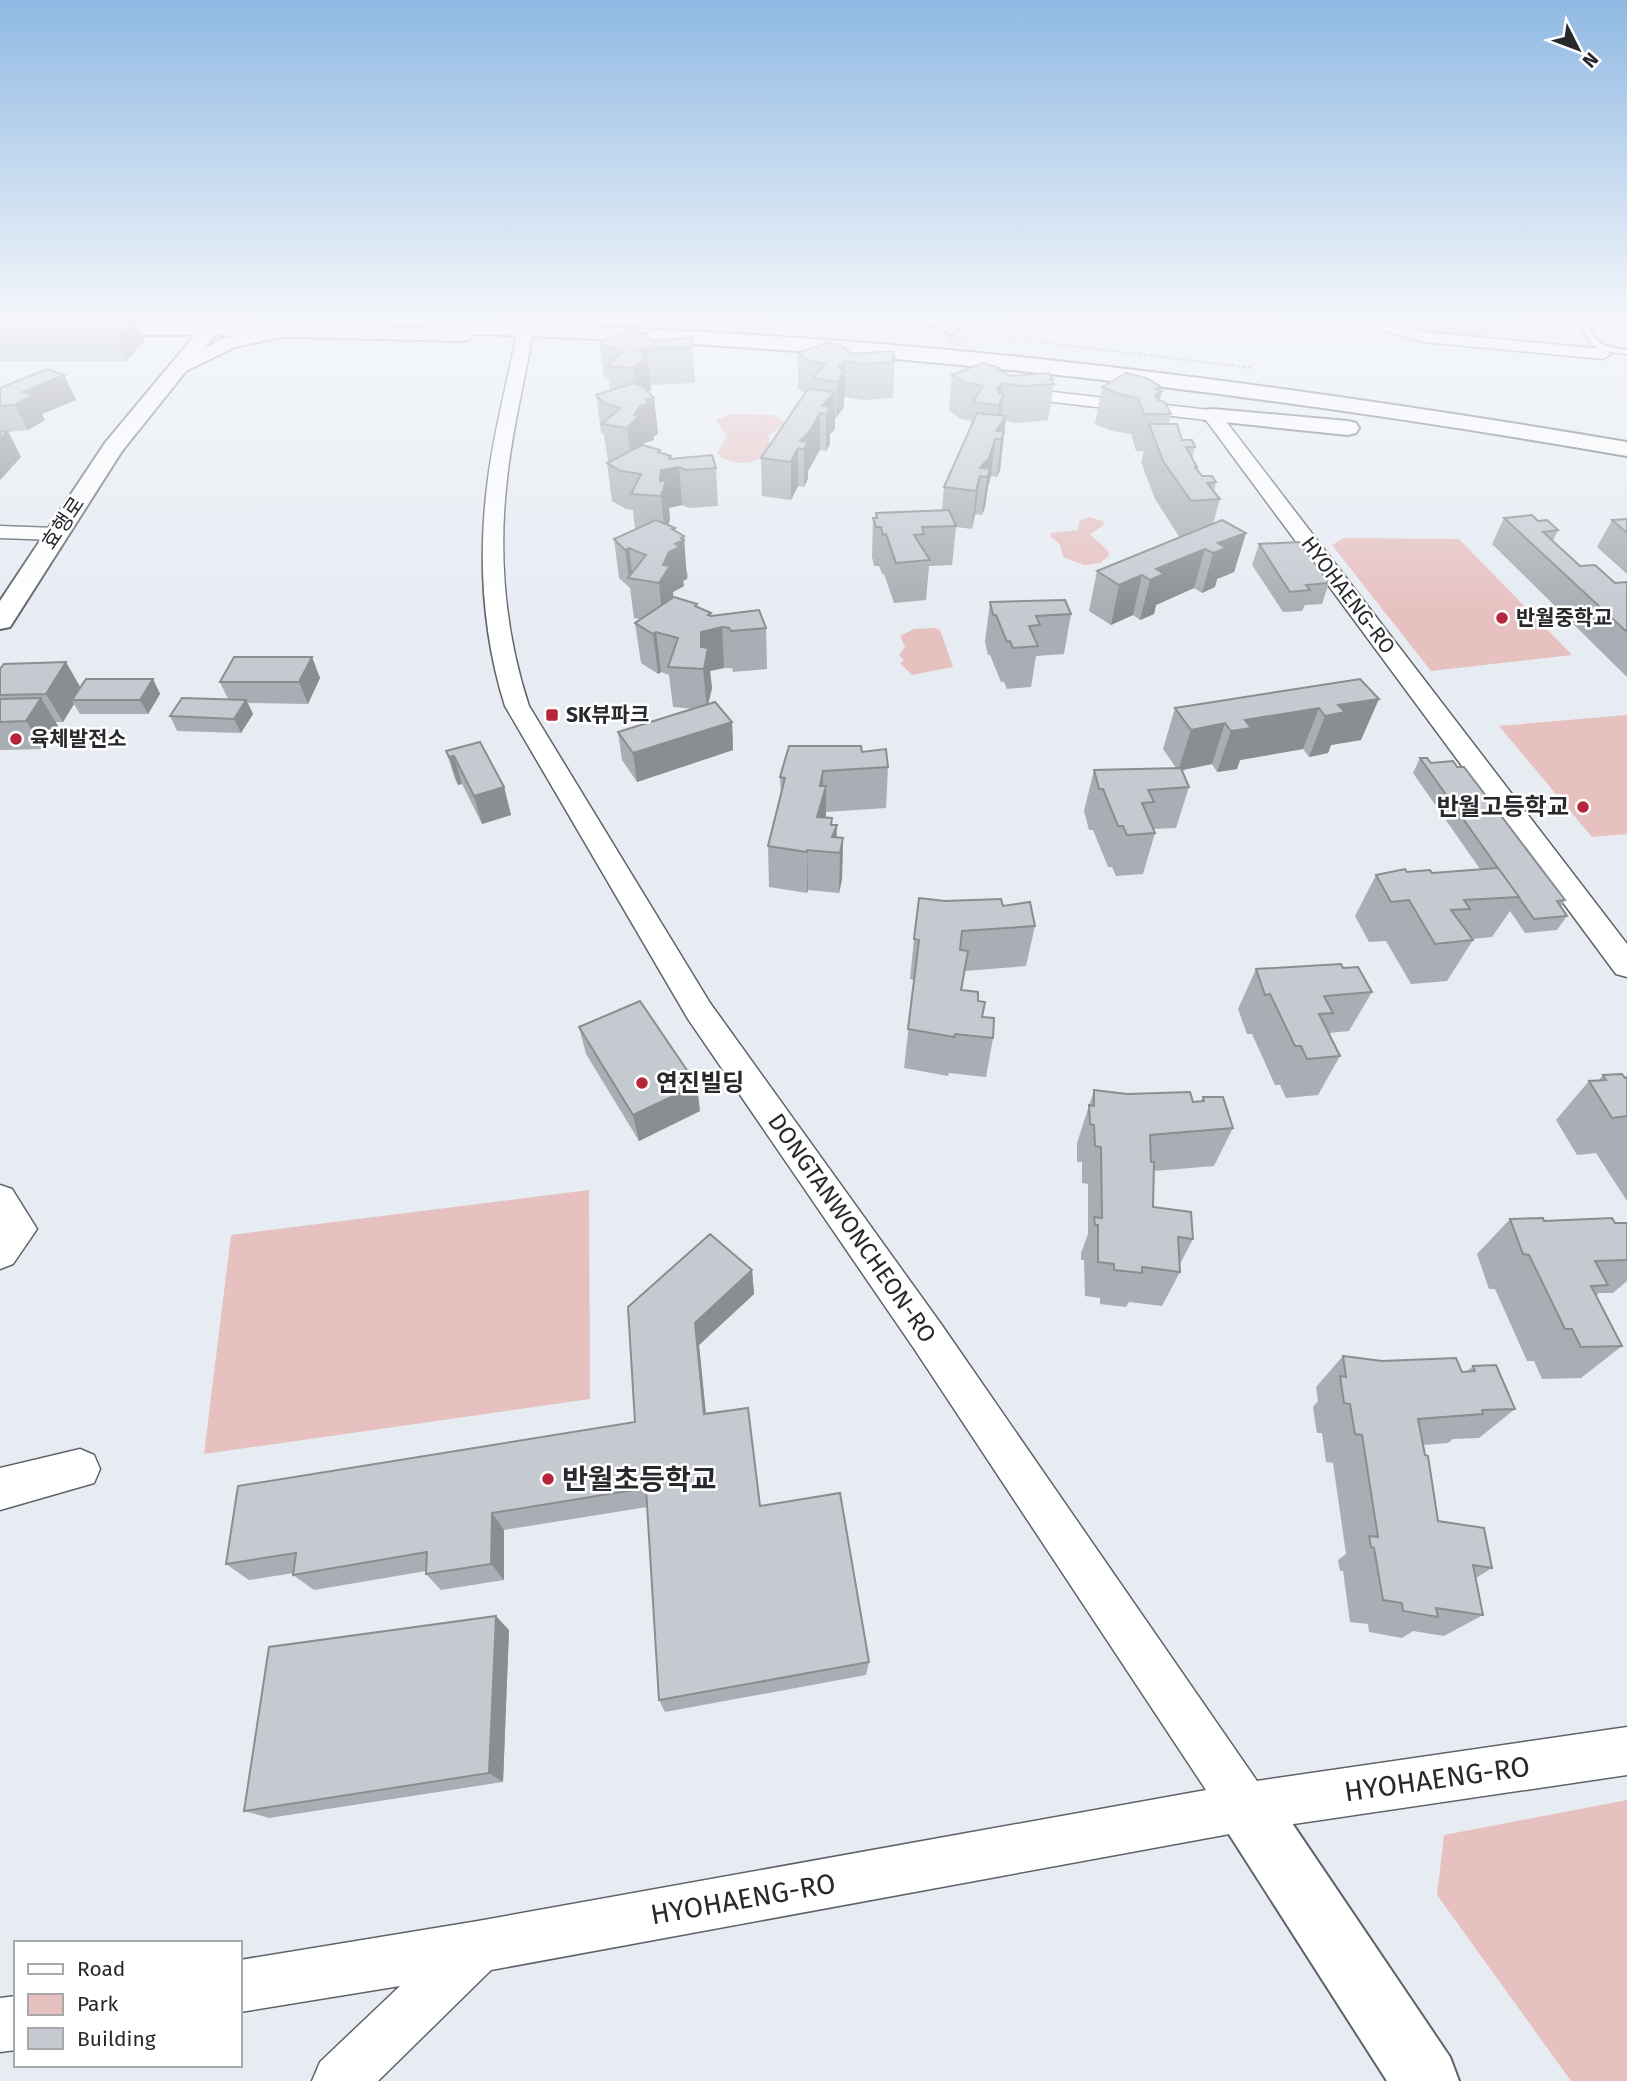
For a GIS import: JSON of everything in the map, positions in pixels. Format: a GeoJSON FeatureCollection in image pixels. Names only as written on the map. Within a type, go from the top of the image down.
{"type":"FeatureCollection","features":[{"type":"Feature","properties":{"kind":"main road","name":"효행로"},"geometry":{"type":"LineString","coordinates":[[0,621],[113,448],[138,417]]}},
{"type":"Feature","properties":{"kind":"main road"},"geometry":{"type":"LineString","coordinates":[[1233,417],[1368,431]]}},
{"type":"Feature","properties":{"kind":"main road"},"geometry":{"type":"LineString","coordinates":[[1443,417],[1627,449]]}},
{"type":"Feature","properties":{"kind":"main road"},"geometry":{"type":"LineString","coordinates":[[1519,417],[1627,434]]}},
{"type":"Feature","properties":{"kind":"main road"},"geometry":{"type":"LineString","coordinates":[[1542,456],[1615,469]]}},
{"type":"Feature","properties":{"kind":"main road"},"geometry":{"type":"LineString","coordinates":[[1246,1807],[1426,2081]]}},
{"type":"Feature","properties":{"kind":"street","name":"DONGTANWONCHEON-RO"},"geometry":{"type":"LineString","coordinates":[[509,417],[497,479],[494,558],[501,648],[509,685],[517,706],[699,1011],[928,1337],[1246,1807]]}},
{"type":"Feature","properties":{"kind":"street","name":"HYOHAENG-RO"},"geometry":{"type":"LineString","coordinates":[[1214,417],[1627,966]]}},
{"type":"Feature","properties":{"kind":"street"},"geometry":{"type":"LineString","coordinates":[[0,532],[55,534]]}},
{"type":"Feature","properties":{"kind":"street"},"geometry":{"type":"LineString","coordinates":[[0,1200],[19,1229],[0,1253]]}},
{"type":"Feature","properties":{"kind":"street"},"geometry":{"type":"LineString","coordinates":[[0,1489],[80,1469]]}},
{"type":"Feature","properties":{"kind":"street","name":"HYOHAENG-RO"},"geometry":{"type":"LineString","coordinates":[[242,1986],[478,1947],[1246,1807],[1627,1751]]}},
{"type":"Feature","properties":{"kind":"street"},"geometry":{"type":"LineString","coordinates":[[339,2081],[478,1947]]}},
{"type":"Feature","properties":{"kind":"green space"},"geometry":{"type":"Polygon","coordinates":[[[723,417],[777,417],[784,421],[783,425],[769,435],[769,448],[763,456],[742,463],[728,460],[717,453],[727,437],[716,420],[723,417]]]}},
{"type":"Feature","properties":{"kind":"green space"},"geometry":{"type":"Polygon","coordinates":[[[1089,517],[1103,521],[1104,525],[1090,534],[1108,551],[1109,556],[1100,563],[1084,565],[1063,557],[1060,544],[1051,537],[1051,533],[1078,530],[1079,521],[1089,517]]]}},
{"type":"Feature","properties":{"kind":"green space"},"geometry":{"type":"Polygon","coordinates":[[[1344,538],[1459,539],[1572,655],[1431,671],[1332,545],[1344,538]]]}},
{"type":"Feature","properties":{"kind":"green space"},"geometry":{"type":"Polygon","coordinates":[[[914,629],[940,630],[953,667],[912,675],[900,663],[904,660],[899,655],[905,647],[900,636],[914,629]]]}},
{"type":"Feature","properties":{"kind":"green space"},"geometry":{"type":"Polygon","coordinates":[[[1627,715],[1627,834],[1592,837],[1499,726],[1627,715]]]}},
{"type":"Feature","properties":{"kind":"green space"},"geometry":{"type":"Polygon","coordinates":[[[589,1190],[590,1399],[204,1454],[231,1235],[589,1190]]]}},
{"type":"Feature","properties":{"kind":"green space"},"geometry":{"type":"Polygon","coordinates":[[[1627,1800],[1627,2081],[1571,2081],[1437,1895],[1444,1835],[1627,1800]]]}},
{"type":"Feature","properties":{"kind":"building"},"geometry":{"type":"Polygon","coordinates":[[[610,417],[638,417],[627,428],[602,424],[610,417]]]}},
{"type":"Feature","properties":{"kind":"building"},"geometry":{"type":"Polygon","coordinates":[[[789,417],[818,417],[800,441],[808,442],[804,449],[798,448],[791,462],[761,458],[789,417]]]}},
{"type":"Feature","properties":{"kind":"building"},"geometry":{"type":"Polygon","coordinates":[[[975,417],[1005,417],[996,431],[1004,432],[1001,439],[995,439],[989,458],[980,468],[990,469],[987,477],[980,476],[976,491],[944,487],[975,417]]]}},
{"type":"Feature","properties":{"kind":"building"},"geometry":{"type":"Polygon","coordinates":[[[1149,424],[1177,424],[1182,440],[1192,440],[1195,447],[1186,447],[1195,467],[1202,476],[1212,476],[1216,482],[1207,483],[1220,499],[1191,501],[1163,461],[1149,424]]]}},
{"type":"Feature","properties":{"kind":"building"},"geometry":{"type":"Polygon","coordinates":[[[642,445],[660,450],[658,452],[671,456],[671,459],[712,455],[716,468],[686,470],[679,467],[661,470],[660,481],[666,481],[661,496],[631,494],[641,474],[621,471],[607,463],[642,445]]]}},
{"type":"Feature","properties":{"kind":"building"},"geometry":{"type":"Polygon","coordinates":[[[949,510],[956,526],[922,527],[924,534],[914,535],[930,560],[896,563],[886,534],[883,535],[881,527],[876,527],[873,518],[877,518],[876,513],[949,510]]]}},
{"type":"Feature","properties":{"kind":"building"},"geometry":{"type":"Polygon","coordinates":[[[1532,515],[1538,521],[1547,520],[1558,530],[1543,532],[1580,566],[1595,565],[1615,583],[1627,582],[1627,632],[1504,518],[1532,515]]]}},
{"type":"Feature","properties":{"kind":"building"},"geometry":{"type":"Polygon","coordinates":[[[1627,519],[1627,533],[1612,520],[1627,519]]]}},
{"type":"Feature","properties":{"kind":"building"},"geometry":{"type":"Polygon","coordinates":[[[656,520],[675,528],[672,529],[684,536],[681,538],[684,540],[675,544],[680,547],[669,552],[663,565],[670,566],[659,583],[628,578],[646,555],[629,548],[625,550],[614,539],[656,520]]]}},
{"type":"Feature","properties":{"kind":"building"},"geometry":{"type":"Polygon","coordinates":[[[1222,520],[1246,533],[1218,543],[1226,548],[1213,553],[1205,549],[1156,569],[1164,574],[1150,580],[1142,575],[1119,585],[1097,571],[1222,520]]]}},
{"type":"Feature","properties":{"kind":"building"},"geometry":{"type":"Polygon","coordinates":[[[1299,542],[1329,583],[1306,585],[1310,590],[1290,592],[1259,544],[1299,542]]]}},
{"type":"Feature","properties":{"kind":"building"},"geometry":{"type":"Polygon","coordinates":[[[674,597],[697,604],[695,606],[711,613],[708,615],[711,616],[759,610],[766,628],[731,631],[722,627],[701,632],[701,647],[708,648],[704,669],[668,667],[678,638],[656,632],[653,634],[635,623],[674,597]]]}},
{"type":"Feature","properties":{"kind":"building"},"geometry":{"type":"Polygon","coordinates":[[[1065,600],[1071,614],[1036,616],[1040,625],[1029,626],[1038,646],[1013,648],[1010,641],[1007,642],[996,615],[993,615],[990,602],[1065,600]]]}},
{"type":"Feature","properties":{"kind":"building"},"geometry":{"type":"Polygon","coordinates":[[[234,657],[312,657],[299,682],[220,682],[234,657]]]}},
{"type":"Feature","properties":{"kind":"building"},"geometry":{"type":"Polygon","coordinates":[[[66,662],[46,694],[0,695],[0,669],[4,664],[66,662]]]}},
{"type":"Feature","properties":{"kind":"building"},"geometry":{"type":"Polygon","coordinates":[[[86,679],[153,679],[140,700],[72,700],[86,679]]]}},
{"type":"Feature","properties":{"kind":"building"},"geometry":{"type":"Polygon","coordinates":[[[1360,679],[1379,699],[1338,705],[1345,712],[1325,716],[1319,708],[1245,720],[1251,728],[1231,731],[1225,723],[1191,730],[1175,708],[1360,679]]]}},
{"type":"Feature","properties":{"kind":"building"},"geometry":{"type":"Polygon","coordinates":[[[41,698],[26,721],[0,722],[0,699],[41,698]]]}},
{"type":"Feature","properties":{"kind":"building"},"geometry":{"type":"Polygon","coordinates":[[[182,698],[246,700],[234,719],[170,716],[182,698]]]}},
{"type":"Feature","properties":{"kind":"building"},"geometry":{"type":"Polygon","coordinates":[[[715,702],[732,722],[633,753],[618,732],[715,702]]]}},
{"type":"Feature","properties":{"kind":"building"},"geometry":{"type":"Polygon","coordinates":[[[480,742],[504,787],[474,796],[454,756],[449,757],[446,751],[480,742]]]}},
{"type":"Feature","properties":{"kind":"building"},"geometry":{"type":"Polygon","coordinates":[[[789,746],[861,746],[862,752],[886,749],[888,767],[823,771],[820,786],[826,786],[817,817],[832,818],[831,825],[837,825],[832,837],[843,838],[840,853],[807,852],[768,846],[785,778],[780,777],[789,746]]]}},
{"type":"Feature","properties":{"kind":"building"},"geometry":{"type":"Polygon","coordinates":[[[1420,758],[1427,758],[1431,763],[1453,761],[1457,767],[1464,767],[1565,900],[1557,901],[1567,916],[1534,919],[1420,758]]]}},
{"type":"Feature","properties":{"kind":"building"},"geometry":{"type":"Polygon","coordinates":[[[1181,768],[1189,787],[1148,790],[1154,802],[1142,803],[1155,833],[1127,835],[1123,826],[1118,826],[1103,789],[1099,789],[1094,770],[1181,768]]]}},
{"type":"Feature","properties":{"kind":"building"},"geometry":{"type":"Polygon","coordinates":[[[1498,868],[1519,897],[1464,900],[1470,909],[1451,910],[1473,940],[1435,944],[1409,900],[1391,902],[1376,875],[1405,869],[1407,872],[1430,870],[1432,873],[1498,868]]]}},
{"type":"Feature","properties":{"kind":"building"},"geometry":{"type":"Polygon","coordinates":[[[919,898],[945,901],[1001,899],[1003,906],[1030,902],[1035,926],[962,931],[960,950],[968,951],[961,990],[978,992],[978,1001],[985,1002],[982,1017],[994,1018],[993,1038],[955,1034],[954,1037],[908,1029],[919,940],[914,939],[919,898]]]}},
{"type":"Feature","properties":{"kind":"building"},"geometry":{"type":"Polygon","coordinates":[[[1341,964],[1343,968],[1358,967],[1372,992],[1324,996],[1333,1013],[1319,1014],[1340,1056],[1307,1059],[1301,1046],[1295,1046],[1270,994],[1265,995],[1256,969],[1341,964]]]}},
{"type":"Feature","properties":{"kind":"building","name":"연진빌딩"},"geometry":{"type":"Polygon","coordinates":[[[640,1001],[697,1085],[633,1115],[579,1027],[640,1001]]]}},
{"type":"Feature","properties":{"kind":"building"},"geometry":{"type":"Polygon","coordinates":[[[1622,1074],[1627,1077],[1627,1116],[1612,1118],[1589,1081],[1606,1080],[1603,1075],[1622,1074]]]}},
{"type":"Feature","properties":{"kind":"building"},"geometry":{"type":"Polygon","coordinates":[[[1094,1090],[1127,1094],[1190,1092],[1193,1102],[1204,1101],[1203,1097],[1223,1097],[1233,1128],[1150,1135],[1151,1162],[1154,1162],[1153,1207],[1191,1212],[1193,1239],[1178,1237],[1180,1272],[1142,1267],[1142,1273],[1114,1270],[1114,1264],[1098,1262],[1098,1225],[1095,1225],[1094,1217],[1102,1218],[1101,1147],[1095,1146],[1094,1125],[1090,1124],[1089,1105],[1094,1106],[1094,1090]]]}},
{"type":"Feature","properties":{"kind":"building"},"geometry":{"type":"Polygon","coordinates":[[[1543,1218],[1544,1221],[1612,1218],[1615,1223],[1627,1223],[1627,1260],[1595,1261],[1608,1285],[1591,1286],[1622,1346],[1581,1347],[1572,1329],[1565,1329],[1529,1255],[1523,1254],[1510,1219],[1543,1218]]]}},
{"type":"Feature","properties":{"kind":"building"},"geometry":{"type":"Polygon","coordinates":[[[710,1234],[752,1270],[695,1323],[704,1414],[748,1408],[760,1506],[840,1493],[869,1662],[659,1700],[646,1488],[492,1513],[491,1564],[426,1574],[427,1552],[293,1575],[296,1553],[226,1564],[238,1486],[635,1422],[628,1307],[710,1234]]]}},
{"type":"Feature","properties":{"kind":"building"},"geometry":{"type":"Polygon","coordinates":[[[1343,1356],[1382,1361],[1456,1358],[1462,1372],[1475,1371],[1473,1366],[1496,1365],[1515,1409],[1482,1410],[1483,1414],[1418,1419],[1425,1455],[1428,1456],[1438,1521],[1484,1528],[1492,1568],[1473,1565],[1483,1615],[1436,1608],[1438,1617],[1403,1611],[1402,1603],[1383,1600],[1374,1548],[1371,1547],[1369,1536],[1378,1537],[1362,1435],[1355,1434],[1350,1404],[1344,1403],[1340,1376],[1346,1377],[1343,1356]]]}},
{"type":"Feature","properties":{"kind":"building"},"geometry":{"type":"Polygon","coordinates":[[[496,1616],[489,1773],[244,1811],[269,1647],[496,1616]]]}},
{"type":"Feature","properties":{"kind":"place","name":"반월중학교"},"geometry":{"type":"Point","coordinates":[1502,618]}},
{"type":"Feature","properties":{"kind":"place","name":"SK뷰파크"},"geometry":{"type":"Point","coordinates":[552,715]}},
{"type":"Feature","properties":{"kind":"place","name":"육체발전소"},"geometry":{"type":"Point","coordinates":[16,739]}},
{"type":"Feature","properties":{"kind":"place","name":"반월고등학교"},"geometry":{"type":"Point","coordinates":[1583,807]}},
{"type":"Feature","properties":{"kind":"place","name":"연진빌딩"},"geometry":{"type":"Point","coordinates":[642,1083]}},
{"type":"Feature","properties":{"kind":"place","name":"반월초등학교"},"geometry":{"type":"Point","coordinates":[548,1479]}}]}
